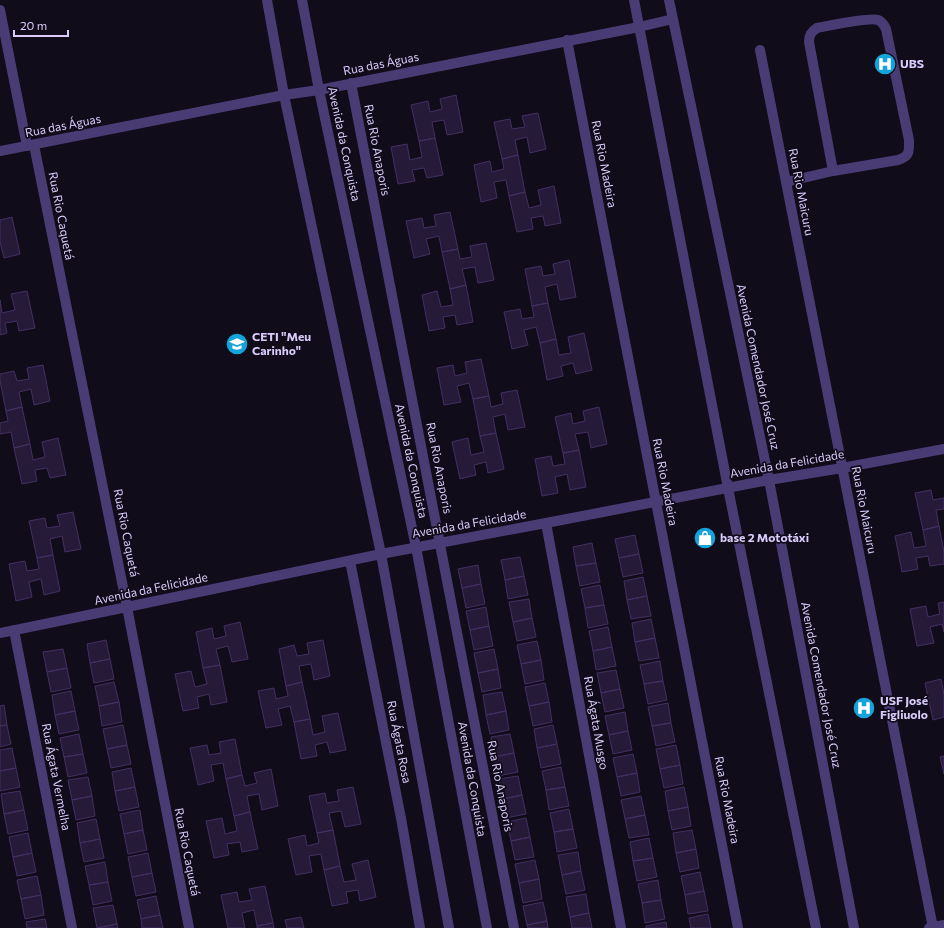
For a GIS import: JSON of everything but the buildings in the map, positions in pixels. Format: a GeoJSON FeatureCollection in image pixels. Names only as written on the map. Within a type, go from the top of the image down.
{"type":"FeatureCollection","features":[{"type":"Feature","properties":{"kind":"street"},"geometry":{"type":"LineString","coordinates":[[267,0],[284,95],[381,554],[449,928]]}},
{"type":"Feature","properties":{"kind":"street","name":"Avenida da Conquista"},"geometry":{"type":"LineString","coordinates":[[302,0],[319,90],[416,547],[487,928]]}},
{"type":"Feature","properties":{"kind":"street"},"geometry":{"type":"LineString","coordinates":[[634,0],[728,488],[816,928]]}},
{"type":"Feature","properties":{"kind":"street","name":"Avenida Comendador José Cruz"},"geometry":{"type":"LineString","coordinates":[[669,0],[769,480],[854,928]]}},
{"type":"Feature","properties":{"kind":"street","name":"Rua Rio Caquetá"},"geometry":{"type":"LineString","coordinates":[[0,10],[30,145],[127,608],[188,928]]}},
{"type":"Feature","properties":{"kind":"street","name":"Rua das Águas"},"geometry":{"type":"LineString","coordinates":[[0,151],[284,95],[319,90],[673,19]]}},
{"type":"Feature","properties":{"kind":"street"},"geometry":{"type":"LineString","coordinates":[[786,182],[833,170],[905,158],[909,150],[909,140],[886,29],[883,22],[879,20],[870,19],[817,28],[811,32],[809,37],[833,170]]}},
{"type":"Feature","properties":{"kind":"street","name":"Rua Rio Madeira"},"geometry":{"type":"LineString","coordinates":[[567,40],[738,928]]}},
{"type":"Feature","properties":{"kind":"street","name":"Rua Rio Maicuru"},"geometry":{"type":"LineString","coordinates":[[760,50],[932,928]]}},
{"type":"Feature","properties":{"kind":"street","name":"Rua Rio Anaporis"},"geometry":{"type":"LineString","coordinates":[[351,83],[514,928]]}},
{"type":"Feature","properties":{"kind":"street","name":"Avenida da Felicidade"},"geometry":{"type":"LineString","coordinates":[[0,633],[127,608],[416,547],[944,448]]}},
{"type":"Feature","properties":{"kind":"street","name":"Rua Ágata Musgo"},"geometry":{"type":"LineString","coordinates":[[546,523],[621,928]]}},
{"type":"Feature","properties":{"kind":"street","name":"Rua Ágata Rosa"},"geometry":{"type":"LineString","coordinates":[[350,561],[401,818],[420,928]]}},
{"type":"Feature","properties":{"kind":"street","name":"Rua Ágata Vermelha"},"geometry":{"type":"LineString","coordinates":[[14,630],[72,928]]}},
{"type":"Feature","properties":{"kind":"street"},"geometry":{"type":"LineString","coordinates":[[932,928],[944,925]]}},
{"type":"Feature","properties":{"kind":"place","name":"UBS"},"geometry":{"type":"Point","coordinates":[885,64]}},
{"type":"Feature","properties":{"kind":"place","name":"CETI \"Meu Carinho\""},"geometry":{"type":"Point","coordinates":[237,344]}},
{"type":"Feature","properties":{"kind":"place","name":"base 2 Mototáxi"},"geometry":{"type":"Point","coordinates":[705,538]}},
{"type":"Feature","properties":{"kind":"place","name":"USF José Figliuolo"},"geometry":{"type":"Point","coordinates":[864,708]}}]}
